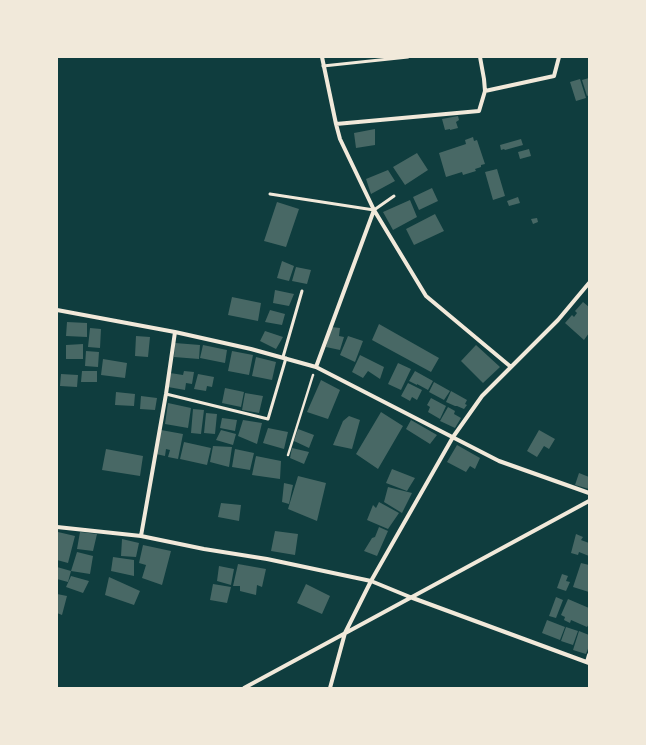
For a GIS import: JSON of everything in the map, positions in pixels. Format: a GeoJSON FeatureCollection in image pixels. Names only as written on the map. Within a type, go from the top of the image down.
{"type":"FeatureCollection","features":[{"type":"Feature","properties":{"kind":"street"},"geometry":{"type":"LineString","coordinates":[[322,57],[340,139],[374,210],[426,296],[511,367]]}},
{"type":"Feature","properties":{"kind":"street"},"geometry":{"type":"LineString","coordinates":[[336,124],[479,110],[485,91],[480,57]]}},
{"type":"Feature","properties":{"kind":"street"},"geometry":{"type":"LineString","coordinates":[[485,91],[554,76],[559,57]]}},
{"type":"Feature","properties":{"kind":"street"},"geometry":{"type":"LineString","coordinates":[[316,366],[374,210]]}},
{"type":"Feature","properties":{"kind":"street"},"geometry":{"type":"LineString","coordinates":[[330,688],[345,633],[371,581],[453,437],[482,396],[558,320],[589,283]]}},
{"type":"Feature","properties":{"kind":"street"},"geometry":{"type":"LineString","coordinates":[[57,310],[175,332],[316,366],[499,461],[589,493]]}},
{"type":"Feature","properties":{"kind":"street"},"geometry":{"type":"LineString","coordinates":[[141,536],[166,394],[175,332]]}},
{"type":"Feature","properties":{"kind":"street"},"geometry":{"type":"LineString","coordinates":[[244,688],[589,501]]}},
{"type":"Feature","properties":{"kind":"street"},"geometry":{"type":"LineString","coordinates":[[57,527],[141,536],[204,549],[266,559],[371,581],[410,598],[588,662],[589,654]]}},
{"type":"Feature","properties":{"kind":"lane"},"geometry":{"type":"LineString","coordinates":[[323,66],[408,57]]}},
{"type":"Feature","properties":{"kind":"lane"},"geometry":{"type":"LineString","coordinates":[[270,194],[374,210],[394,196]]}},
{"type":"Feature","properties":{"kind":"lane"},"geometry":{"type":"LineString","coordinates":[[166,394],[268,419],[302,291]]}},
{"type":"Feature","properties":{"kind":"path"},"geometry":{"type":"LineString","coordinates":[[288,455],[316,366]]}},
{"type":"Feature","properties":{"kind":"building"},"geometry":{"type":"Polygon","coordinates":[[[589,78],[589,95],[587,96],[582,80],[589,78]]]}},
{"type":"Feature","properties":{"kind":"building"},"geometry":{"type":"Polygon","coordinates":[[[580,79],[586,98],[576,101],[570,82],[580,79]]]}},
{"type":"Feature","properties":{"kind":"building"},"geometry":{"type":"Polygon","coordinates":[[[458,116],[459,120],[456,122],[458,128],[445,130],[442,119],[458,116]]]}},
{"type":"Feature","properties":{"kind":"building"},"geometry":{"type":"Polygon","coordinates":[[[375,129],[375,145],[356,148],[354,133],[375,129]]]}},
{"type":"Feature","properties":{"kind":"building"},"geometry":{"type":"Polygon","coordinates":[[[473,137],[474,141],[477,140],[485,164],[475,169],[476,171],[463,175],[462,172],[446,177],[439,153],[466,144],[465,140],[473,137]]]}},
{"type":"Feature","properties":{"kind":"building"},"geometry":{"type":"Polygon","coordinates":[[[521,139],[523,145],[501,150],[500,145],[521,139]]]}},
{"type":"Feature","properties":{"kind":"building"},"geometry":{"type":"Polygon","coordinates":[[[529,149],[531,156],[520,159],[518,152],[529,149]]]}},
{"type":"Feature","properties":{"kind":"building"},"geometry":{"type":"Polygon","coordinates":[[[417,153],[428,170],[405,185],[393,167],[417,153]]]}},
{"type":"Feature","properties":{"kind":"building"},"geometry":{"type":"Polygon","coordinates":[[[497,169],[505,196],[493,200],[485,172],[497,169]]]}},
{"type":"Feature","properties":{"kind":"building"},"geometry":{"type":"Polygon","coordinates":[[[388,170],[395,181],[371,194],[366,179],[388,170]]]}},
{"type":"Feature","properties":{"kind":"building"},"geometry":{"type":"Polygon","coordinates":[[[432,188],[438,201],[419,210],[413,197],[432,188]]]}},
{"type":"Feature","properties":{"kind":"building"},"geometry":{"type":"Polygon","coordinates":[[[518,197],[520,203],[509,206],[507,201],[518,197]]]}},
{"type":"Feature","properties":{"kind":"building"},"geometry":{"type":"Polygon","coordinates":[[[410,200],[417,217],[393,230],[383,212],[410,200]]]}},
{"type":"Feature","properties":{"kind":"building"},"geometry":{"type":"Polygon","coordinates":[[[277,202],[299,209],[286,247],[264,241],[277,202]]]}},
{"type":"Feature","properties":{"kind":"building"},"geometry":{"type":"Polygon","coordinates":[[[435,214],[444,231],[414,245],[406,229],[435,214]]]}},
{"type":"Feature","properties":{"kind":"building"},"geometry":{"type":"Polygon","coordinates":[[[537,218],[538,222],[533,224],[531,219],[537,218]]]}},
{"type":"Feature","properties":{"kind":"building"},"geometry":{"type":"Polygon","coordinates":[[[282,261],[294,266],[289,281],[277,278],[282,261]]]}},
{"type":"Feature","properties":{"kind":"building"},"geometry":{"type":"Polygon","coordinates":[[[296,267],[311,270],[307,284],[292,281],[296,267]]]}},
{"type":"Feature","properties":{"kind":"building"},"geometry":{"type":"Polygon","coordinates":[[[275,290],[294,294],[289,306],[273,303],[275,290]]]}},
{"type":"Feature","properties":{"kind":"building"},"geometry":{"type":"Polygon","coordinates":[[[232,297],[261,303],[258,321],[228,315],[232,297]]]}},
{"type":"Feature","properties":{"kind":"building"},"geometry":{"type":"Polygon","coordinates":[[[583,302],[589,307],[589,333],[584,340],[565,323],[572,315],[574,317],[577,313],[575,311],[583,302]]]}},
{"type":"Feature","properties":{"kind":"building"},"geometry":{"type":"Polygon","coordinates":[[[270,310],[285,314],[282,325],[265,322],[270,310]]]}},
{"type":"Feature","properties":{"kind":"building"},"geometry":{"type":"Polygon","coordinates":[[[67,322],[87,323],[87,337],[66,336],[67,322]]]}},
{"type":"Feature","properties":{"kind":"building"},"geometry":{"type":"Polygon","coordinates":[[[379,324],[439,358],[431,372],[372,340],[379,324]]]}},
{"type":"Feature","properties":{"kind":"building"},"geometry":{"type":"Polygon","coordinates":[[[331,327],[340,328],[339,336],[344,337],[340,350],[326,347],[331,327]]]}},
{"type":"Feature","properties":{"kind":"building"},"geometry":{"type":"Polygon","coordinates":[[[90,328],[101,329],[100,348],[88,347],[90,328]]]}},
{"type":"Feature","properties":{"kind":"building"},"geometry":{"type":"Polygon","coordinates":[[[265,331],[283,337],[276,349],[260,341],[265,331]]]}},
{"type":"Feature","properties":{"kind":"building"},"geometry":{"type":"Polygon","coordinates":[[[136,336],[150,337],[148,357],[135,356],[136,336]]]}},
{"type":"Feature","properties":{"kind":"building"},"geometry":{"type":"Polygon","coordinates":[[[348,336],[363,341],[355,362],[340,355],[348,336]]]}},
{"type":"Feature","properties":{"kind":"building"},"geometry":{"type":"Polygon","coordinates":[[[175,343],[200,345],[199,359],[174,357],[175,343]]]}},
{"type":"Feature","properties":{"kind":"building"},"geometry":{"type":"Polygon","coordinates":[[[83,344],[83,359],[66,359],[66,345],[83,344]]]}},
{"type":"Feature","properties":{"kind":"building"},"geometry":{"type":"Polygon","coordinates":[[[203,345],[227,350],[225,363],[200,358],[203,345]]]}},
{"type":"Feature","properties":{"kind":"building"},"geometry":{"type":"Polygon","coordinates":[[[476,345],[500,367],[483,383],[461,361],[476,345]]]}},
{"type":"Feature","properties":{"kind":"building"},"geometry":{"type":"Polygon","coordinates":[[[86,351],[99,352],[98,367],[85,366],[86,351]]]}},
{"type":"Feature","properties":{"kind":"building"},"geometry":{"type":"Polygon","coordinates":[[[232,351],[253,355],[249,375],[228,371],[232,351]]]}},
{"type":"Feature","properties":{"kind":"building"},"geometry":{"type":"Polygon","coordinates":[[[360,355],[384,367],[380,379],[368,371],[363,378],[352,372],[360,355]]]}},
{"type":"Feature","properties":{"kind":"building"},"geometry":{"type":"Polygon","coordinates":[[[256,357],[276,362],[272,380],[252,376],[256,357]]]}},
{"type":"Feature","properties":{"kind":"building"},"geometry":{"type":"Polygon","coordinates":[[[103,359],[127,363],[125,378],[101,375],[103,359]]]}},
{"type":"Feature","properties":{"kind":"building"},"geometry":{"type":"Polygon","coordinates":[[[398,363],[411,369],[401,390],[388,384],[398,363]]]}},
{"type":"Feature","properties":{"kind":"building"},"geometry":{"type":"Polygon","coordinates":[[[82,371],[97,371],[97,382],[81,382],[82,371]]]}},
{"type":"Feature","properties":{"kind":"building"},"geometry":{"type":"Polygon","coordinates":[[[184,371],[194,372],[192,384],[186,383],[185,390],[168,387],[170,373],[183,375],[184,371]]]}},
{"type":"Feature","properties":{"kind":"building"},"geometry":{"type":"Polygon","coordinates":[[[415,371],[433,381],[428,390],[409,381],[415,371]]]}},
{"type":"Feature","properties":{"kind":"building"},"geometry":{"type":"Polygon","coordinates":[[[61,374],[78,375],[77,387],[60,386],[61,374]]]}},
{"type":"Feature","properties":{"kind":"building"},"geometry":{"type":"Polygon","coordinates":[[[198,374],[214,377],[212,387],[207,386],[206,391],[194,389],[198,374]]]}},
{"type":"Feature","properties":{"kind":"building"},"geometry":{"type":"Polygon","coordinates":[[[321,380],[340,390],[328,419],[307,412],[321,380]]]}},
{"type":"Feature","properties":{"kind":"building"},"geometry":{"type":"Polygon","coordinates":[[[434,382],[450,391],[444,400],[429,392],[434,382]]]}},
{"type":"Feature","properties":{"kind":"building"},"geometry":{"type":"Polygon","coordinates":[[[408,383],[422,390],[417,400],[412,397],[410,401],[401,396],[408,383]]]}},
{"type":"Feature","properties":{"kind":"building"},"geometry":{"type":"Polygon","coordinates":[[[225,388],[244,392],[241,407],[222,403],[225,388]]]}},
{"type":"Feature","properties":{"kind":"building"},"geometry":{"type":"Polygon","coordinates":[[[451,391],[467,400],[465,404],[467,405],[464,409],[446,402],[451,391]]]}},
{"type":"Feature","properties":{"kind":"building"},"geometry":{"type":"Polygon","coordinates":[[[116,392],[135,394],[134,406],[115,405],[116,392]]]}},
{"type":"Feature","properties":{"kind":"building"},"geometry":{"type":"Polygon","coordinates":[[[245,393],[263,396],[259,413],[242,410],[245,393]]]}},
{"type":"Feature","properties":{"kind":"building"},"geometry":{"type":"Polygon","coordinates":[[[141,396],[157,398],[155,410],[140,409],[141,396]]]}},
{"type":"Feature","properties":{"kind":"building"},"geometry":{"type":"Polygon","coordinates":[[[431,398],[446,406],[440,419],[428,412],[430,407],[427,405],[431,398]]]}},
{"type":"Feature","properties":{"kind":"building"},"geometry":{"type":"Polygon","coordinates":[[[168,403],[191,408],[188,428],[165,424],[168,403]]]}},
{"type":"Feature","properties":{"kind":"building"},"geometry":{"type":"Polygon","coordinates":[[[448,407],[455,411],[454,414],[461,418],[455,428],[440,421],[448,407]]]}},
{"type":"Feature","properties":{"kind":"building"},"geometry":{"type":"Polygon","coordinates":[[[193,409],[204,410],[201,434],[191,433],[193,409]]]}},
{"type":"Feature","properties":{"kind":"building"},"geometry":{"type":"Polygon","coordinates":[[[381,412],[403,426],[378,469],[356,454],[381,412]]]}},
{"type":"Feature","properties":{"kind":"building"},"geometry":{"type":"Polygon","coordinates":[[[206,413],[217,414],[215,434],[204,433],[206,413]]]}},
{"type":"Feature","properties":{"kind":"building"},"geometry":{"type":"Polygon","coordinates":[[[349,416],[360,420],[352,449],[333,445],[343,421],[349,416]]]}},
{"type":"Feature","properties":{"kind":"building"},"geometry":{"type":"Polygon","coordinates":[[[222,418],[237,420],[235,431],[220,428],[222,418]]]}},
{"type":"Feature","properties":{"kind":"building"},"geometry":{"type":"Polygon","coordinates":[[[243,420],[262,423],[257,444],[238,436],[243,420]]]}},
{"type":"Feature","properties":{"kind":"building"},"geometry":{"type":"Polygon","coordinates":[[[411,420],[437,435],[430,444],[406,429],[411,420]]]}},
{"type":"Feature","properties":{"kind":"building"},"geometry":{"type":"Polygon","coordinates":[[[268,428],[288,432],[284,449],[263,443],[268,428]]]}},
{"type":"Feature","properties":{"kind":"building"},"geometry":{"type":"Polygon","coordinates":[[[298,429],[314,435],[309,448],[294,441],[298,429]]]}},
{"type":"Feature","properties":{"kind":"building"},"geometry":{"type":"Polygon","coordinates":[[[161,430],[183,434],[178,459],[168,457],[170,450],[166,449],[165,456],[156,454],[161,430]]]}},
{"type":"Feature","properties":{"kind":"building"},"geometry":{"type":"Polygon","coordinates":[[[221,430],[236,434],[233,445],[216,440],[221,430]]]}},
{"type":"Feature","properties":{"kind":"building"},"geometry":{"type":"Polygon","coordinates":[[[539,430],[555,439],[549,449],[544,446],[537,457],[527,451],[539,430]]]}},
{"type":"Feature","properties":{"kind":"building"},"geometry":{"type":"Polygon","coordinates":[[[184,442],[211,448],[207,465],[180,459],[184,442]]]}},
{"type":"Feature","properties":{"kind":"building"},"geometry":{"type":"Polygon","coordinates":[[[457,445],[480,458],[475,469],[470,466],[466,472],[447,462],[457,445]]]}},
{"type":"Feature","properties":{"kind":"building"},"geometry":{"type":"Polygon","coordinates":[[[213,446],[232,447],[229,467],[210,462],[213,446]]]}},
{"type":"Feature","properties":{"kind":"building"},"geometry":{"type":"Polygon","coordinates":[[[292,448],[309,452],[304,464],[290,458],[292,448]]]}},
{"type":"Feature","properties":{"kind":"building"},"geometry":{"type":"Polygon","coordinates":[[[106,449],[143,456],[140,476],[102,470],[106,449]]]}},
{"type":"Feature","properties":{"kind":"building"},"geometry":{"type":"Polygon","coordinates":[[[235,449],[254,453],[250,470],[232,467],[235,449]]]}},
{"type":"Feature","properties":{"kind":"building"},"geometry":{"type":"Polygon","coordinates":[[[256,456],[281,461],[280,479],[252,475],[256,456]]]}},
{"type":"Feature","properties":{"kind":"building"},"geometry":{"type":"Polygon","coordinates":[[[392,469],[415,478],[407,491],[386,483],[392,469]]]}},
{"type":"Feature","properties":{"kind":"building"},"geometry":{"type":"Polygon","coordinates":[[[579,473],[589,477],[589,489],[575,485],[579,473]]]}},
{"type":"Feature","properties":{"kind":"building"},"geometry":{"type":"Polygon","coordinates":[[[298,476],[326,483],[317,521],[288,509],[298,476]]]}},
{"type":"Feature","properties":{"kind":"building"},"geometry":{"type":"Polygon","coordinates":[[[284,483],[293,485],[289,504],[282,502],[284,483]]]}},
{"type":"Feature","properties":{"kind":"building"},"geometry":{"type":"Polygon","coordinates":[[[388,487],[412,493],[402,513],[384,502],[388,487]]]}},
{"type":"Feature","properties":{"kind":"building"},"geometry":{"type":"Polygon","coordinates":[[[379,502],[399,513],[388,529],[367,520],[373,505],[376,508],[379,502]]]}},
{"type":"Feature","properties":{"kind":"building"},"geometry":{"type":"Polygon","coordinates":[[[221,503],[241,505],[239,521],[218,517],[221,503]]]}},
{"type":"Feature","properties":{"kind":"building"},"geometry":{"type":"Polygon","coordinates":[[[379,527],[388,531],[377,556],[364,551],[372,538],[375,537],[379,527]]]}},
{"type":"Feature","properties":{"kind":"building"},"geometry":{"type":"Polygon","coordinates":[[[275,531],[298,534],[295,555],[271,551],[275,531]]]}},
{"type":"Feature","properties":{"kind":"building"},"geometry":{"type":"Polygon","coordinates":[[[58,532],[75,536],[68,563],[57,560],[58,532]]]}},
{"type":"Feature","properties":{"kind":"building"},"geometry":{"type":"Polygon","coordinates":[[[80,532],[97,534],[93,551],[77,549],[80,532]]]}},
{"type":"Feature","properties":{"kind":"building"},"geometry":{"type":"Polygon","coordinates":[[[576,534],[583,537],[581,540],[589,543],[589,556],[579,552],[578,555],[571,553],[576,534]]]}},
{"type":"Feature","properties":{"kind":"building"},"geometry":{"type":"Polygon","coordinates":[[[122,539],[139,543],[136,557],[121,556],[122,539]]]}},
{"type":"Feature","properties":{"kind":"building"},"geometry":{"type":"Polygon","coordinates":[[[143,545],[171,551],[162,585],[142,578],[146,565],[139,563],[143,545]]]}},
{"type":"Feature","properties":{"kind":"building"},"geometry":{"type":"Polygon","coordinates":[[[77,552],[93,556],[90,574],[71,571],[77,552]]]}},
{"type":"Feature","properties":{"kind":"building"},"geometry":{"type":"Polygon","coordinates":[[[113,557],[134,560],[134,576],[111,571],[113,557]]]}},
{"type":"Feature","properties":{"kind":"building"},"geometry":{"type":"Polygon","coordinates":[[[581,563],[589,565],[589,592],[573,587],[581,563]]]}},
{"type":"Feature","properties":{"kind":"building"},"geometry":{"type":"Polygon","coordinates":[[[238,564],[266,569],[262,587],[257,585],[256,595],[240,591],[240,586],[233,586],[238,564]]]}},
{"type":"Feature","properties":{"kind":"building"},"geometry":{"type":"Polygon","coordinates":[[[219,566],[234,569],[231,585],[217,581],[219,566]]]}},
{"type":"Feature","properties":{"kind":"building"},"geometry":{"type":"Polygon","coordinates":[[[57,567],[71,571],[68,582],[57,579],[57,567]]]}},
{"type":"Feature","properties":{"kind":"building"},"geometry":{"type":"Polygon","coordinates":[[[562,574],[568,576],[566,581],[570,582],[566,591],[557,588],[562,574]]]}},
{"type":"Feature","properties":{"kind":"building"},"geometry":{"type":"Polygon","coordinates":[[[71,576],[89,581],[83,593],[66,587],[71,576]]]}},
{"type":"Feature","properties":{"kind":"building"},"geometry":{"type":"Polygon","coordinates":[[[109,577],[140,591],[134,605],[105,595],[109,577]]]}},
{"type":"Feature","properties":{"kind":"building"},"geometry":{"type":"Polygon","coordinates":[[[213,584],[231,587],[227,603],[210,600],[213,584]]]}},
{"type":"Feature","properties":{"kind":"building"},"geometry":{"type":"Polygon","coordinates":[[[306,584],[330,596],[322,614],[297,603],[306,584]]]}},
{"type":"Feature","properties":{"kind":"building"},"geometry":{"type":"Polygon","coordinates":[[[57,594],[67,596],[62,615],[57,613],[57,594]]]}},
{"type":"Feature","properties":{"kind":"building"},"geometry":{"type":"Polygon","coordinates":[[[556,597],[563,600],[556,618],[549,616],[556,597]]]}},
{"type":"Feature","properties":{"kind":"building"},"geometry":{"type":"Polygon","coordinates":[[[568,599],[589,608],[589,624],[587,627],[571,620],[570,623],[564,620],[565,617],[561,615],[568,599]]]}},
{"type":"Feature","properties":{"kind":"building"},"geometry":{"type":"Polygon","coordinates":[[[547,620],[565,627],[560,640],[542,633],[547,620]]]}},
{"type":"Feature","properties":{"kind":"building"},"geometry":{"type":"Polygon","coordinates":[[[566,627],[578,631],[573,645],[561,641],[566,627]]]}},
{"type":"Feature","properties":{"kind":"building"},"geometry":{"type":"Polygon","coordinates":[[[579,631],[589,635],[589,646],[586,654],[573,650],[579,631]]]}}]}
